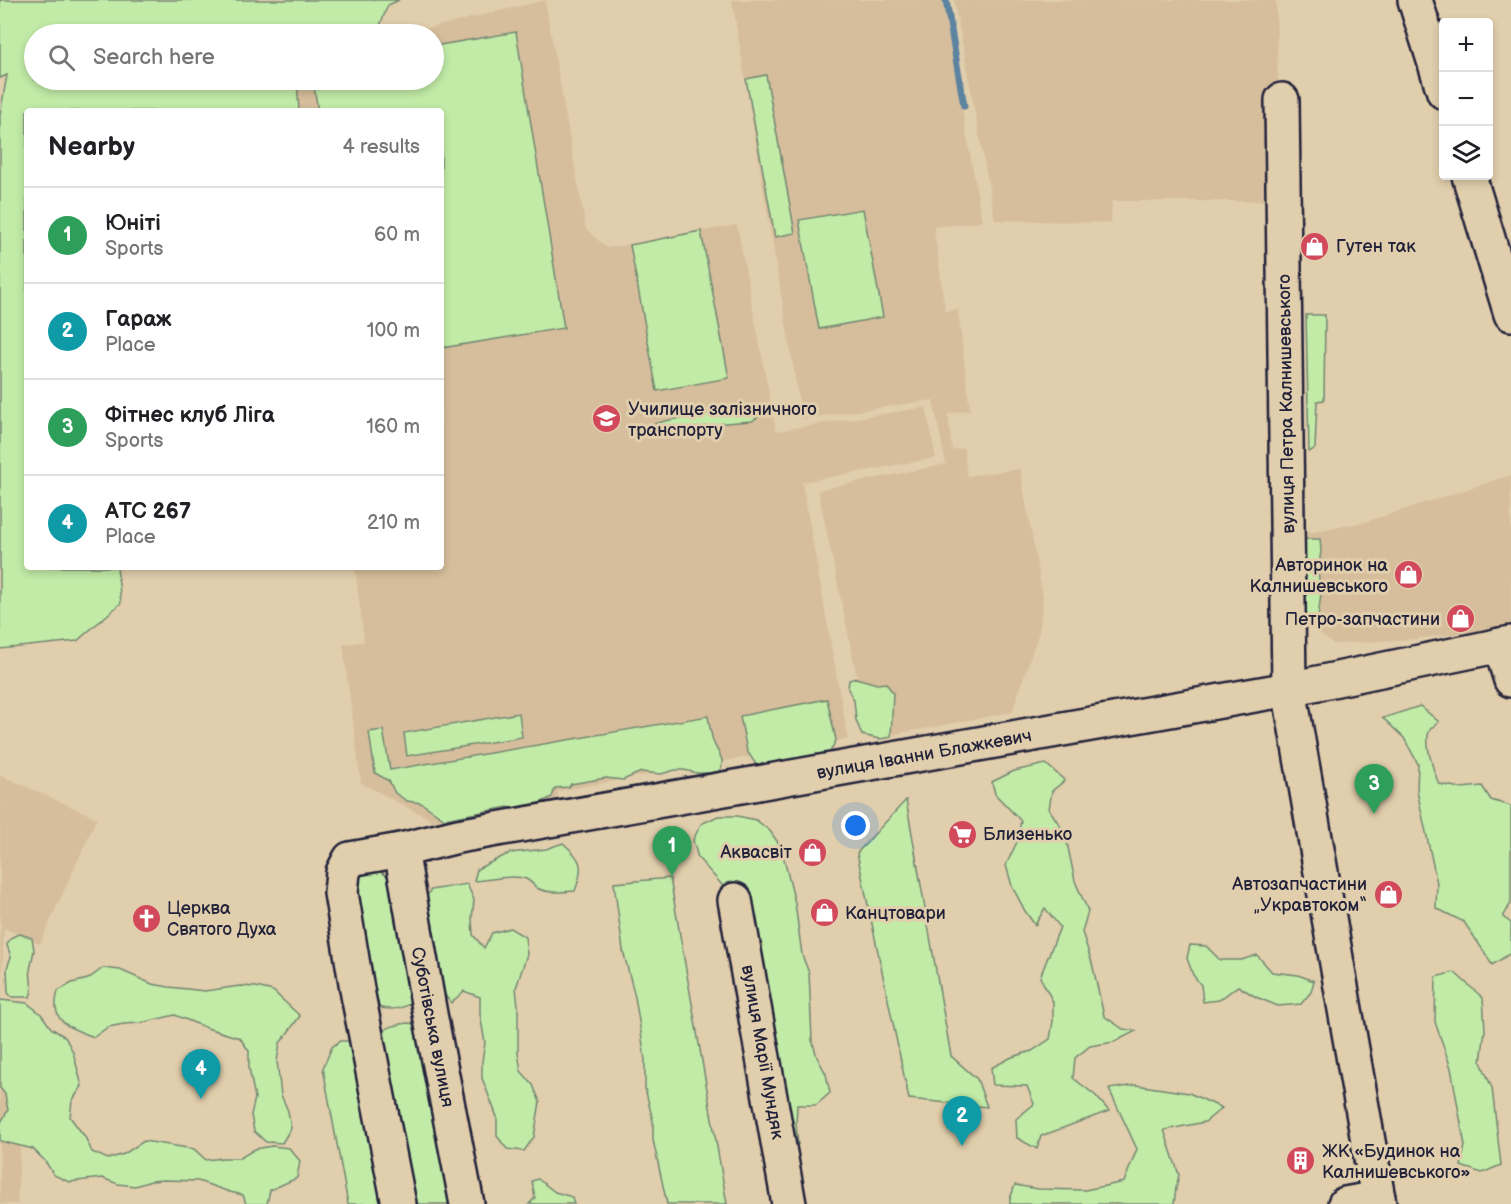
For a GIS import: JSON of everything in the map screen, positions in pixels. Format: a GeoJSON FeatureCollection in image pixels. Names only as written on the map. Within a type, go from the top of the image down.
{"type":"FeatureCollection","features":[{"type":"Feature","properties":{"kind":"street"},"geometry":{"type":"LineString","coordinates":[[1416,0],[1439,78]]}},
{"type":"Feature","properties":{"kind":"street","name":"вулиця Петра Калнишевського"},"geometry":{"type":"LineString","coordinates":[[1282,100],[1290,689],[1378,1201]]}},
{"type":"Feature","properties":{"kind":"street"},"geometry":{"type":"LineString","coordinates":[[1470,180],[1511,314]]}},
{"type":"Feature","properties":{"kind":"street"},"geometry":{"type":"LineString","coordinates":[[1506,644],[1511,680]]}},
{"type":"Feature","properties":{"kind":"street","name":"вулиця Іванни Блажкевич"},"geometry":{"type":"LineString","coordinates":[[399,1204],[358,995],[341,892],[343,872],[350,859],[401,850],[458,836],[1290,689],[1506,644]]}},
{"type":"Feature","properties":{"kind":"street","name":"Суботівська вулиця"},"geometry":{"type":"LineString","coordinates":[[401,850],[426,995],[467,1204]]}},
{"type":"Feature","properties":{"kind":"street","name":"вулиця Марії Мундяк"},"geometry":{"type":"LineString","coordinates":[[735,900],[789,1204]]}},
{"type":"Feature","properties":{"kind":"street"},"geometry":{"type":"LineString","coordinates":[[1345,1204],[1378,1201]]}},
{"type":"Feature","properties":{"kind":"shaded area","name":"Училище залізничного транспорту"},"geometry":{"type":"Polygon","coordinates":[[[545,0],[586,229],[607,248],[737,225],[776,431],[926,407],[936,458],[802,482],[848,739],[558,791],[559,808],[445,827],[361,783],[343,645],[364,641],[355,570],[444,570],[444,108],[294,108],[291,90],[444,90],[444,25],[545,0]]]}},
{"type":"Feature","properties":{"kind":"shaded area"},"geometry":{"type":"Polygon","coordinates":[[[732,0],[943,0],[982,222],[934,227],[945,311],[958,310],[970,410],[948,414],[952,450],[964,448],[967,476],[1020,469],[1043,598],[1039,632],[1012,712],[870,739],[818,490],[946,464],[933,400],[802,419],[732,0]]]}},
{"type":"Feature","properties":{"kind":"shaded area"},"geometry":{"type":"Polygon","coordinates":[[[954,0],[1276,0],[1281,201],[1112,201],[1111,223],[995,220],[954,0]]]}},
{"type":"Feature","properties":{"kind":"shaded area","name":"Авторинок на Калнишевського"},"geometry":{"type":"Polygon","coordinates":[[[1511,475],[1511,627],[1415,639],[1333,644],[1316,631],[1306,616],[1307,533],[1365,522],[1511,475]]]}},
{"type":"Feature","properties":{"kind":"shaded area"},"geometry":{"type":"Polygon","coordinates":[[[0,775],[97,818],[40,944],[0,926],[0,775]]]}},
{"type":"Feature","properties":{"kind":"shaded area"},"geometry":{"type":"Polygon","coordinates":[[[0,928],[4,928],[1,1000],[0,928]]]}},
{"type":"Feature","properties":{"kind":"shaded area"},"geometry":{"type":"Polygon","coordinates":[[[0,1007],[28,1015],[17,1204],[0,1204],[0,1007]]]}},
{"type":"Feature","properties":{"kind":"green space"},"geometry":{"type":"Polygon","coordinates":[[[0,0],[399,0],[388,5],[381,24],[24,24],[24,90],[298,90],[299,108],[24,108],[24,570],[117,570],[121,603],[77,641],[0,649],[0,115],[7,75],[0,78],[0,0]]]}},
{"type":"Feature","properties":{"kind":"green space"},"geometry":{"type":"Polygon","coordinates":[[[516,32],[564,328],[444,348],[444,108],[318,108],[315,90],[444,90],[444,44],[516,32]]]}},
{"type":"Feature","properties":{"kind":"green space"},"geometry":{"type":"Polygon","coordinates":[[[766,75],[795,233],[775,237],[746,79],[766,75]]]}},
{"type":"Feature","properties":{"kind":"green space"},"geometry":{"type":"Polygon","coordinates":[[[863,209],[883,317],[819,329],[799,220],[863,209]]]}},
{"type":"Feature","properties":{"kind":"green space"},"geometry":{"type":"Polygon","coordinates":[[[701,231],[729,378],[657,391],[630,245],[701,231]]]}},
{"type":"Feature","properties":{"kind":"green space"},"geometry":{"type":"Polygon","coordinates":[[[1306,315],[1325,315],[1324,400],[1317,401],[1315,448],[1309,452],[1306,315]]]}},
{"type":"Feature","properties":{"kind":"green space"},"geometry":{"type":"Polygon","coordinates":[[[755,406],[762,410],[762,414],[752,421],[666,433],[656,432],[653,427],[654,424],[665,421],[755,406]]]}},
{"type":"Feature","properties":{"kind":"green space"},"geometry":{"type":"Polygon","coordinates":[[[1302,539],[1320,539],[1318,572],[1321,593],[1318,617],[1308,618],[1295,612],[1302,539]]]}},
{"type":"Feature","properties":{"kind":"green space"},"geometry":{"type":"Polygon","coordinates":[[[856,678],[877,684],[886,683],[893,693],[891,737],[880,739],[862,735],[856,720],[854,700],[848,689],[849,680],[856,678]]]}},
{"type":"Feature","properties":{"kind":"green space"},"geometry":{"type":"Polygon","coordinates":[[[827,699],[836,740],[830,752],[757,766],[747,751],[740,716],[827,699]]]}},
{"type":"Feature","properties":{"kind":"green space"},"geometry":{"type":"Polygon","coordinates":[[[1420,706],[1439,722],[1430,731],[1428,743],[1432,765],[1439,784],[1461,788],[1482,786],[1491,800],[1511,806],[1511,903],[1503,917],[1511,923],[1511,953],[1492,965],[1464,922],[1436,908],[1437,883],[1417,791],[1418,764],[1404,738],[1383,718],[1420,706]]]}},
{"type":"Feature","properties":{"kind":"green space"},"geometry":{"type":"Polygon","coordinates":[[[519,713],[522,737],[407,756],[404,733],[519,713]]]}},
{"type":"Feature","properties":{"kind":"green space"},"geometry":{"type":"Polygon","coordinates":[[[708,716],[713,741],[722,760],[718,773],[697,773],[684,770],[661,774],[641,772],[623,780],[606,778],[555,788],[552,797],[520,810],[508,807],[445,819],[421,803],[407,801],[395,793],[389,781],[375,773],[369,732],[383,730],[390,770],[708,716]]]}},
{"type":"Feature","properties":{"kind":"green space"},"geometry":{"type":"Polygon","coordinates":[[[1046,764],[1064,781],[1052,791],[1049,809],[1065,833],[1075,881],[1088,911],[1082,932],[1092,963],[1104,1016],[1123,1029],[1136,1031],[1114,1042],[1090,1046],[1075,1058],[1073,1078],[1095,1095],[1109,1111],[1041,1136],[1037,1149],[1017,1138],[1016,1119],[1034,1104],[1027,1086],[993,1085],[991,1068],[1012,1057],[1032,1051],[1050,1039],[1053,1002],[1040,977],[1060,927],[1045,908],[1035,925],[1012,886],[1006,865],[1017,842],[1021,821],[995,794],[992,782],[1014,771],[1046,764]]]}},
{"type":"Feature","properties":{"kind":"green space"},"geometry":{"type":"Polygon","coordinates":[[[906,800],[951,1056],[977,1079],[987,1107],[909,1099],[857,853],[906,800]]]}},
{"type":"Feature","properties":{"kind":"green space"},"geometry":{"type":"Polygon","coordinates":[[[718,816],[737,816],[756,820],[770,831],[781,847],[795,903],[802,955],[809,973],[812,1040],[817,1057],[826,1074],[830,1093],[816,1105],[797,1105],[798,1144],[784,1144],[773,1011],[727,904],[723,886],[698,858],[693,840],[701,824],[718,816]]]}},
{"type":"Feature","properties":{"kind":"green space"},"geometry":{"type":"Polygon","coordinates":[[[563,843],[575,854],[580,864],[580,876],[575,891],[546,891],[521,878],[508,877],[474,881],[477,869],[510,853],[546,849],[563,843]]]}},
{"type":"Feature","properties":{"kind":"green space"},"geometry":{"type":"Polygon","coordinates":[[[367,870],[380,871],[389,878],[411,1002],[400,1008],[377,1007],[370,1001],[354,880],[367,870]]]}},
{"type":"Feature","properties":{"kind":"green space"},"geometry":{"type":"Polygon","coordinates":[[[670,878],[727,1204],[667,1204],[653,1140],[653,1121],[645,1088],[642,1039],[635,997],[623,950],[614,883],[670,878]]]}},
{"type":"Feature","properties":{"kind":"green space"},"geometry":{"type":"Polygon","coordinates":[[[467,884],[474,900],[473,935],[484,948],[492,933],[510,928],[525,937],[527,954],[516,988],[518,1053],[521,1071],[533,1085],[540,1102],[534,1137],[524,1151],[507,1149],[497,1136],[497,1117],[482,1078],[485,1043],[480,1014],[480,997],[464,991],[451,1003],[441,990],[421,904],[431,890],[467,884]]]}},
{"type":"Feature","properties":{"kind":"green space"},"geometry":{"type":"Polygon","coordinates":[[[20,934],[32,938],[34,950],[30,970],[32,990],[30,997],[12,997],[8,993],[7,968],[11,957],[7,945],[12,938],[20,934]]]}},
{"type":"Feature","properties":{"kind":"green space"},"geometry":{"type":"Polygon","coordinates":[[[1190,945],[1206,946],[1220,960],[1241,960],[1257,955],[1272,972],[1298,975],[1314,981],[1311,992],[1301,1004],[1278,1006],[1238,986],[1219,1000],[1203,1002],[1201,985],[1193,975],[1187,958],[1190,945]]]}},
{"type":"Feature","properties":{"kind":"green space"},"geometry":{"type":"Polygon","coordinates":[[[103,968],[120,970],[152,984],[169,987],[205,991],[240,986],[273,991],[300,1016],[280,1043],[277,1061],[281,1095],[288,1111],[291,1128],[282,1143],[266,1142],[254,1131],[251,1115],[255,1098],[249,1068],[249,1051],[240,1038],[175,1015],[141,1023],[108,1027],[94,1037],[76,1030],[60,1019],[56,1003],[58,991],[72,983],[88,979],[103,968]]]}},
{"type":"Feature","properties":{"kind":"green space"},"geometry":{"type":"Polygon","coordinates":[[[1454,972],[1483,998],[1485,1030],[1481,1062],[1492,1088],[1501,1165],[1482,1173],[1461,1166],[1465,1146],[1451,1068],[1435,1022],[1436,977],[1454,972]]]}},
{"type":"Feature","properties":{"kind":"green space"},"geometry":{"type":"Polygon","coordinates":[[[0,1000],[27,1003],[41,1014],[51,1028],[65,1037],[73,1052],[82,1086],[72,1101],[70,1117],[85,1137],[92,1152],[108,1159],[124,1154],[144,1141],[194,1149],[206,1160],[240,1158],[255,1149],[272,1146],[289,1148],[300,1161],[297,1178],[270,1190],[267,1204],[246,1204],[243,1195],[198,1181],[151,1181],[135,1186],[118,1184],[102,1178],[69,1182],[54,1175],[33,1149],[0,1141],[0,1124],[8,1110],[5,1094],[0,1088],[0,1000]]]}},
{"type":"Feature","properties":{"kind":"green space"},"geometry":{"type":"Polygon","coordinates":[[[407,1023],[420,1027],[458,1204],[409,1204],[379,1035],[395,1025],[407,1023]]]}},
{"type":"Feature","properties":{"kind":"green space"},"geometry":{"type":"Polygon","coordinates":[[[340,1041],[351,1041],[395,1204],[348,1204],[323,1068],[332,1047],[340,1041]]]}},
{"type":"Feature","properties":{"kind":"green space"},"geometry":{"type":"Polygon","coordinates":[[[1136,1085],[1189,1093],[1222,1108],[1205,1122],[1164,1130],[1179,1175],[1174,1204],[1010,1204],[1015,1185],[1038,1189],[1085,1190],[1124,1182],[1137,1149],[1109,1089],[1136,1085]]]}},
{"type":"Feature","properties":{"kind":"green space"},"geometry":{"type":"Polygon","coordinates":[[[538,1179],[555,1192],[572,1197],[574,1204],[529,1204],[535,1198],[532,1181],[538,1179]]]}},
{"type":"Feature","properties":{"kind":"waterway"},"geometry":{"type":"LineString","coordinates":[[946,0],[964,106]]}},
{"type":"Feature","properties":{"kind":"place","name":"Гутен так"},"geometry":{"type":"Point","coordinates":[1315,246]}},
{"type":"Feature","properties":{"kind":"place","name":"Училище залізничного транспорту"},"geometry":{"type":"Point","coordinates":[607,419]}},
{"type":"Feature","properties":{"kind":"place","name":"Авторинок на Калнишевського"},"geometry":{"type":"Point","coordinates":[1409,575]}},
{"type":"Feature","properties":{"kind":"place","name":"Петро-запчастини"},"geometry":{"type":"Point","coordinates":[1461,619]}},
{"type":"Feature","properties":{"kind":"place","name":"Фітнес клуб Ліга"},"geometry":{"type":"Point","coordinates":[1374,814]}},
{"type":"Feature","properties":{"kind":"place","name":"Близенько"},"geometry":{"type":"Point","coordinates":[962,834]}},
{"type":"Feature","properties":{"kind":"place","name":"Аквасвіт"},"geometry":{"type":"Point","coordinates":[813,852]}},
{"type":"Feature","properties":{"kind":"place","name":"Юніті"},"geometry":{"type":"Point","coordinates":[672,876]}},
{"type":"Feature","properties":{"kind":"place","name":"Автозапчастини „Укравтоком“"},"geometry":{"type":"Point","coordinates":[1388,894]}},
{"type":"Feature","properties":{"kind":"place","name":"Канцтовари"},"geometry":{"type":"Point","coordinates":[824,913]}},
{"type":"Feature","properties":{"kind":"place","name":"Церква Святого Духа"},"geometry":{"type":"Point","coordinates":[146,918]}},
{"type":"Feature","properties":{"kind":"place","name":"АТС 267"},"geometry":{"type":"Point","coordinates":[201,1099]}},
{"type":"Feature","properties":{"kind":"place","name":"Гараж"},"geometry":{"type":"Point","coordinates":[962,1146]}},
{"type":"Feature","properties":{"kind":"place","name":"ЖК «Будинок на Калнишевського»"},"geometry":{"type":"Point","coordinates":[1301,1161]}}]}
